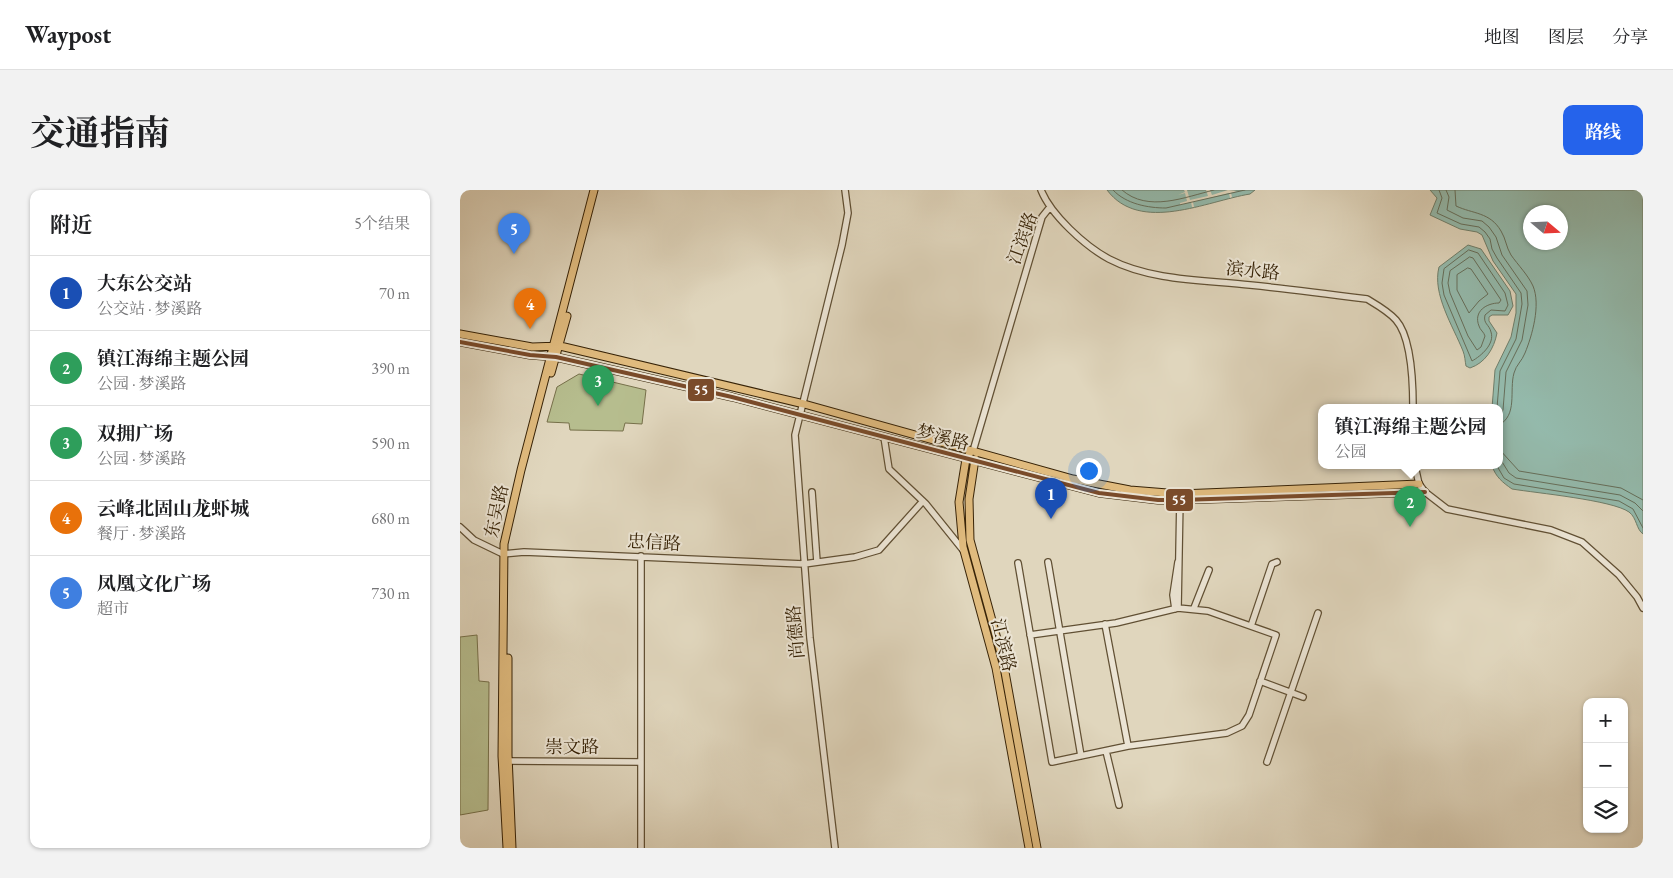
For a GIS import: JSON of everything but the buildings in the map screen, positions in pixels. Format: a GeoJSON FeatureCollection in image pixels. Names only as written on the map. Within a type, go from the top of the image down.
{"type":"FeatureCollection","features":[{"type":"Feature","properties":{"kind":"main road","name":"东吴路"},"geometry":{"type":"LineString","coordinates":[[557,346],[594,190]]}},
{"type":"Feature","properties":{"kind":"main road","name":"东吴路"},"geometry":{"type":"LineString","coordinates":[[507,848],[505,554],[521,470],[599,190]]}},
{"type":"Feature","properties":{"kind":"main road","name":"梦溪路"},"geometry":{"type":"LineString","coordinates":[[460,334],[532,347],[557,346],[801,403],[1099,485],[1180,497],[1425,492]]}},
{"type":"Feature","properties":{"kind":"main road","name":"梦溪路"},"geometry":{"type":"LineString","coordinates":[[460,342],[530,355],[554,357],[799,413],[1099,493],[1158,500],[1180,497],[1419,484]]}},
{"type":"Feature","properties":{"kind":"main road","name":"江滨路"},"geometry":{"type":"LineString","coordinates":[[973,451],[966,459],[959,502],[964,551],[996,668],[1029,848]]}},
{"type":"Feature","properties":{"kind":"main road","name":"江滨路"},"geometry":{"type":"LineString","coordinates":[[973,451],[976,461],[969,499],[970,540],[1003,660],[1037,848]]}},
{"type":"Feature","properties":{"kind":"main road","name":"东吴路"},"geometry":{"type":"LineString","coordinates":[[505,761],[512,848]]}},
{"type":"Feature","properties":{"kind":"street","name":"尚德路"},"geometry":{"type":"LineString","coordinates":[[835,848],[810,638],[795,435],[801,403],[842,245],[848,213],[845,190]]}},
{"type":"Feature","properties":{"kind":"street","name":"滨水路"},"geometry":{"type":"LineString","coordinates":[[1041,190],[1050,207],[1070,228],[1109,259],[1137,270],[1189,279],[1358,298],[1374,303],[1397,321],[1406,339],[1413,404]]}},
{"type":"Feature","properties":{"kind":"street","name":"江滨路"},"geometry":{"type":"LineString","coordinates":[[973,451],[1042,217],[1050,207]]}},
{"type":"Feature","properties":{"kind":"street"},"geometry":{"type":"LineString","coordinates":[[884,437],[889,470],[923,501],[964,551]]}},
{"type":"Feature","properties":{"kind":"street"},"geometry":{"type":"LineString","coordinates":[[1416,469],[1419,484],[1425,492],[1447,510],[1551,530],[1582,542],[1619,575],[1637,597],[1643,608]]}},
{"type":"Feature","properties":{"kind":"street"},"geometry":{"type":"LineString","coordinates":[[812,492],[817,562]]}},
{"type":"Feature","properties":{"kind":"street"},"geometry":{"type":"LineString","coordinates":[[1176,609],[1173,595],[1178,562],[1180,497]]}},
{"type":"Feature","properties":{"kind":"street","name":"忠信路"},"geometry":{"type":"LineString","coordinates":[[505,554],[524,552],[804,564],[855,557],[879,550],[923,501]]}},
{"type":"Feature","properties":{"kind":"street"},"geometry":{"type":"LineString","coordinates":[[460,526],[474,540],[505,554]]}},
{"type":"Feature","properties":{"kind":"street"},"geometry":{"type":"LineString","coordinates":[[641,556],[641,848]]}},
{"type":"Feature","properties":{"kind":"street"},"geometry":{"type":"LineString","coordinates":[[1048,562],[1080,756]]}},
{"type":"Feature","properties":{"kind":"street"},"geometry":{"type":"LineString","coordinates":[[1251,626],[1272,564],[1277,562]]}},
{"type":"Feature","properties":{"kind":"street"},"geometry":{"type":"LineString","coordinates":[[1018,563],[1030,635],[1052,762],[1128,746],[1227,733],[1242,726],[1249,715],[1276,635],[1194,608],[1176,609],[1106,624],[1030,635]]}},
{"type":"Feature","properties":{"kind":"street"},"geometry":{"type":"LineString","coordinates":[[1194,608],[1208,570]]}},
{"type":"Feature","properties":{"kind":"street"},"geometry":{"type":"LineString","coordinates":[[1268,762],[1318,613]]}},
{"type":"Feature","properties":{"kind":"street"},"geometry":{"type":"LineString","coordinates":[[1106,624],[1128,746]]}},
{"type":"Feature","properties":{"kind":"street"},"geometry":{"type":"LineString","coordinates":[[1260,681],[1303,697]]}},
{"type":"Feature","properties":{"kind":"street"},"geometry":{"type":"LineString","coordinates":[[1106,750],[1118,805]]}},
{"type":"Feature","properties":{"kind":"street","name":"崇文路"},"geometry":{"type":"LineString","coordinates":[[505,761],[641,762]]}},
{"type":"Feature","properties":{"kind":"shaded area"},"geometry":{"type":"Polygon","coordinates":[[[579,374],[646,390],[642,424],[625,423],[623,431],[570,430],[569,423],[547,422],[557,387],[579,374]]]}},
{"type":"Feature","properties":{"kind":"shaded area"},"geometry":{"type":"Polygon","coordinates":[[[477,635],[479,681],[489,682],[488,810],[460,815],[460,637],[477,635]]]}},
{"type":"Feature","properties":{"kind":"water"},"geometry":{"type":"Polygon","coordinates":[[[1107,190],[1255,190],[1250,194],[1195,207],[1155,212],[1137,210],[1121,203],[1107,190]]]}},
{"type":"Feature","properties":{"kind":"water"},"geometry":{"type":"Polygon","coordinates":[[[1430,190],[1643,190],[1643,534],[1632,514],[1620,508],[1591,501],[1512,489],[1502,482],[1495,473],[1493,469],[1503,469],[1503,404],[1492,404],[1495,370],[1511,337],[1516,313],[1516,294],[1493,261],[1482,235],[1477,232],[1460,229],[1430,215],[1437,198],[1430,190]]]}},
{"type":"Feature","properties":{"kind":"water"},"geometry":{"type":"Polygon","coordinates":[[[1468,245],[1481,249],[1510,291],[1513,306],[1508,315],[1492,315],[1489,317],[1489,321],[1497,333],[1494,345],[1480,363],[1470,368],[1466,366],[1463,351],[1445,310],[1438,288],[1439,267],[1468,245]]]}},
{"type":"Feature","properties":{"kind":"pier"},"geometry":{"type":"Polygon","coordinates":[[[1184,190],[1187,190],[1190,200],[1208,196],[1206,190],[1210,190],[1212,195],[1228,190],[1237,191],[1231,193],[1232,197],[1230,198],[1229,193],[1193,202],[1194,207],[1192,207],[1191,202],[1180,205],[1180,203],[1187,201],[1185,193],[1178,195],[1185,192],[1184,190]]]}},
{"type":"Feature","properties":{"kind":"transit line","name":"55"},"geometry":{"type":"LineString","coordinates":[[460,342],[530,355],[556,357],[732,397],[1099,493],[1158,500],[1180,500],[1425,492]]}},
{"type":"Feature","properties":{"kind":"place","name":"凤凰文化广场"},"geometry":{"type":"Point","coordinates":[514,254]}},
{"type":"Feature","properties":{"kind":"place","name":"云峰北固山龙虾城"},"geometry":{"type":"Point","coordinates":[530,329]}},
{"type":"Feature","properties":{"kind":"place","name":"双拥广场"},"geometry":{"type":"Point","coordinates":[598,406]}},
{"type":"Feature","properties":{"kind":"place","name":"大东公交站"},"geometry":{"type":"Point","coordinates":[1051,519]}},
{"type":"Feature","properties":{"kind":"place","name":"镇江海绵主题公园"},"geometry":{"type":"Point","coordinates":[1410,527]}}]}
